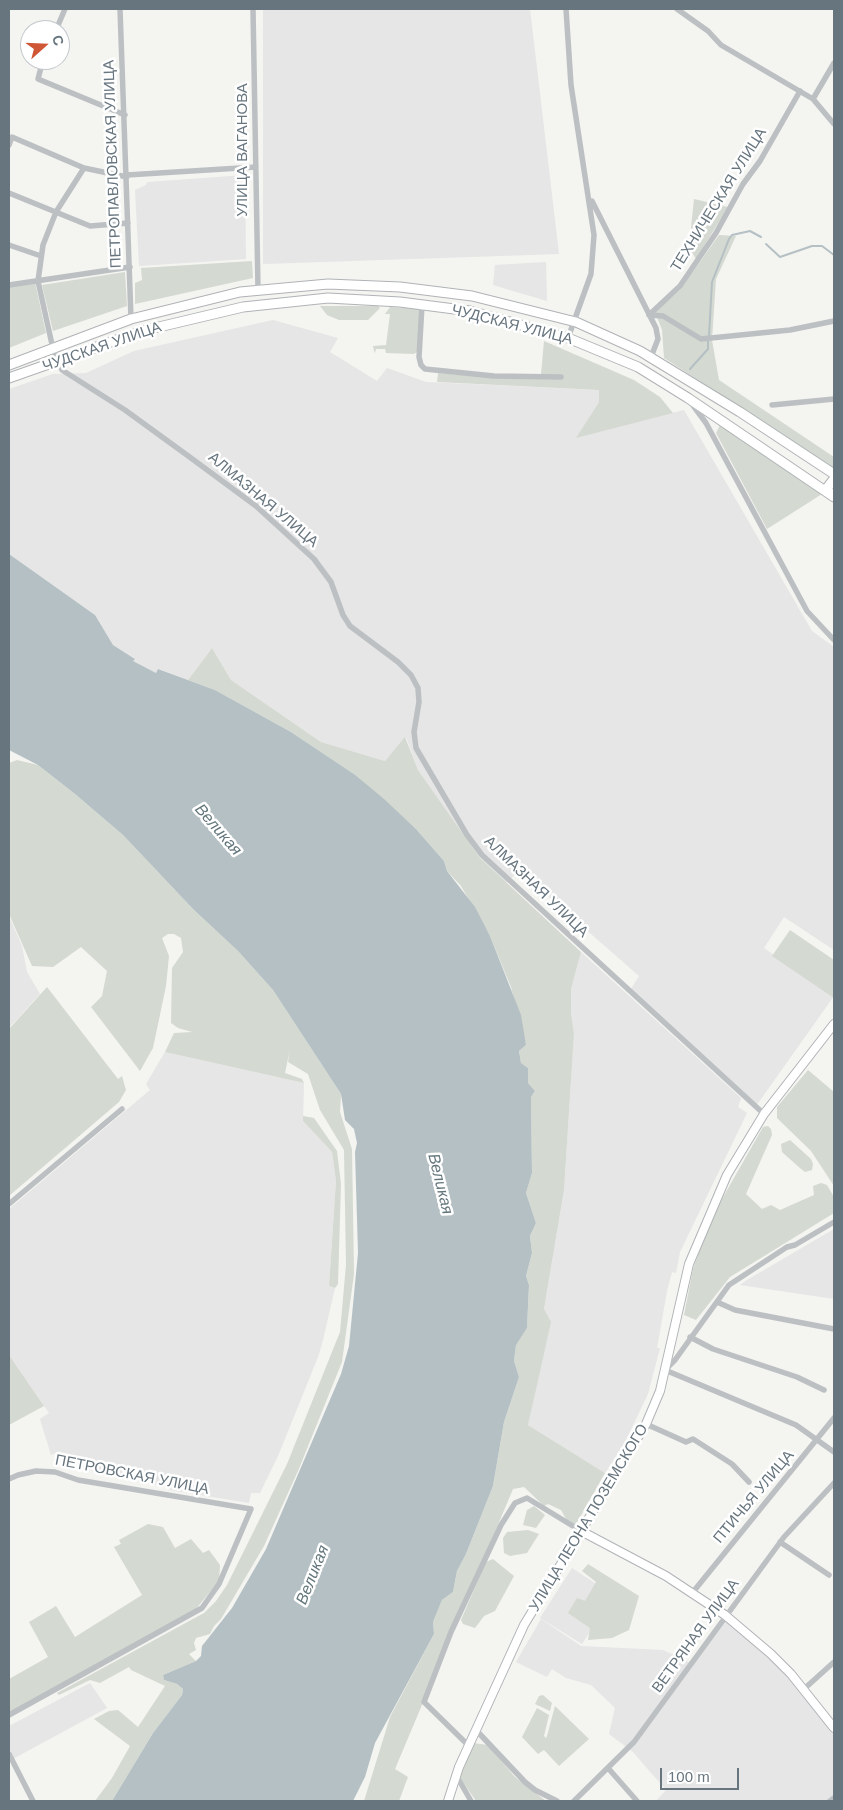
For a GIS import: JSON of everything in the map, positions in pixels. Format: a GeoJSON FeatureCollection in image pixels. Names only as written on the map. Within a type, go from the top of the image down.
{"type":"FeatureCollection","features":[{"type":"Feature","properties":{"kind":"highway","name":"ЧУДСКАЯ УЛИЦА"},"geometry":{"type":"LineString","coordinates":[[9,365],[132,319],[183,305],[258,290],[328,284],[400,287],[472,296],[576,322],[652,358],[834,474]]}},
{"type":"Feature","properties":{"kind":"highway"},"geometry":{"type":"LineString","coordinates":[[218,297],[215,302],[216,308],[221,312]]}},
{"type":"Feature","properties":{"kind":"highway","name":"ЧУДСКАЯ УЛИЦА"},"geometry":{"type":"LineString","coordinates":[[9,378],[142,331],[243,307],[328,298],[422,305],[470,312],[568,338],[638,367],[688,398],[833,496]]}},
{"type":"Feature","properties":{"kind":"highway"},"geometry":{"type":"LineString","coordinates":[[183,305],[188,313],[186,320]]}},
{"type":"Feature","properties":{"kind":"highway"},"geometry":{"type":"LineString","coordinates":[[809,480],[820,476],[820,465]]}},
{"type":"Feature","properties":{"kind":"highway"},"geometry":{"type":"LineString","coordinates":[[833,496],[828,488],[834,479]]}},
{"type":"Feature","properties":{"kind":"main road","name":"УЛИЦА ЛЕОНА ПОЗЕМСКОГО"},"geometry":{"type":"LineString","coordinates":[[448,1801],[468,1746],[524,1625],[646,1424],[660,1391],[684,1279],[695,1247],[727,1175],[764,1114],[834,1024]]}},
{"type":"Feature","properties":{"kind":"main road"},"geometry":{"type":"LineString","coordinates":[[581,1531],[693,1592],[726,1615],[771,1654],[804,1689],[834,1728]]}},
{"type":"Feature","properties":{"kind":"street","name":"ПЕТРОПАВЛОВСКАЯ УЛИЦА"},"geometry":{"type":"LineString","coordinates":[[120,9],[132,319]]}},
{"type":"Feature","properties":{"kind":"street","name":"УЛИЦА ВАГАНОВА"},"geometry":{"type":"LineString","coordinates":[[253,9],[258,290]]}},
{"type":"Feature","properties":{"kind":"street"},"geometry":{"type":"LineString","coordinates":[[566,9],[572,95],[594,235],[594,257],[591,274],[576,322],[568,338]]}},
{"type":"Feature","properties":{"kind":"street"},"geometry":{"type":"LineString","coordinates":[[677,9],[708,31],[721,45],[813,99],[834,124]]}},
{"type":"Feature","properties":{"kind":"street"},"geometry":{"type":"LineString","coordinates":[[813,99],[834,63]]}},
{"type":"Feature","properties":{"kind":"street"},"geometry":{"type":"LineString","coordinates":[[40,70],[38,78],[125,115]]}},
{"type":"Feature","properties":{"kind":"street","name":"ТЕХНИЧЕСКАЯ УЛИЦА"},"geometry":{"type":"LineString","coordinates":[[649,315],[680,286],[713,238],[800,91]]}},
{"type":"Feature","properties":{"kind":"street"},"geometry":{"type":"LineString","coordinates":[[9,146],[12,137],[84,168],[127,176],[256,168]]}},
{"type":"Feature","properties":{"kind":"street"},"geometry":{"type":"LineString","coordinates":[[58,362],[53,349],[38,281],[41,256],[56,212],[84,168]]}},
{"type":"Feature","properties":{"kind":"street"},"geometry":{"type":"LineString","coordinates":[[9,193],[90,226],[128,223]]}},
{"type":"Feature","properties":{"kind":"street"},"geometry":{"type":"LineString","coordinates":[[589,195],[658,333],[656,348],[652,358]]}},
{"type":"Feature","properties":{"kind":"street"},"geometry":{"type":"LineString","coordinates":[[9,245],[41,256]]}},
{"type":"Feature","properties":{"kind":"street"},"geometry":{"type":"LineString","coordinates":[[9,285],[130,267]]}},
{"type":"Feature","properties":{"kind":"street"},"geometry":{"type":"LineString","coordinates":[[422,305],[418,357],[425,369],[494,376],[561,377]]}},
{"type":"Feature","properties":{"kind":"street"},"geometry":{"type":"LineString","coordinates":[[649,315],[663,316],[701,339],[790,330],[834,321]]}},
{"type":"Feature","properties":{"kind":"street","name":"АЛМАЗНАЯ УЛИЦА"},"geometry":{"type":"LineString","coordinates":[[58,362],[62,370],[72,378],[125,410],[256,506],[314,559],[332,582],[350,626],[398,662],[411,675],[418,688],[419,702],[414,732],[416,748],[467,835],[482,855],[764,1114]]}},
{"type":"Feature","properties":{"kind":"street"},"geometry":{"type":"LineString","coordinates":[[688,398],[706,423],[807,611],[834,640]]}},
{"type":"Feature","properties":{"kind":"street"},"geometry":{"type":"LineString","coordinates":[[772,405],[834,399]]}},
{"type":"Feature","properties":{"kind":"street"},"geometry":{"type":"LineString","coordinates":[[9,1204],[122,1109]]}},
{"type":"Feature","properties":{"kind":"street"},"geometry":{"type":"LineString","coordinates":[[834,1222],[795,1245],[787,1247],[729,1285],[675,1360],[665,1370],[796,1425],[834,1452]]}},
{"type":"Feature","properties":{"kind":"street"},"geometry":{"type":"LineString","coordinates":[[717,1302],[735,1310],[834,1329]]}},
{"type":"Feature","properties":{"kind":"street"},"geometry":{"type":"LineString","coordinates":[[690,1337],[714,1349],[797,1377],[824,1390]]}},
{"type":"Feature","properties":{"kind":"street","name":"ПТИЧЬЯ УЛИЦА"},"geometry":{"type":"LineString","coordinates":[[693,1592],[774,1490],[818,1441],[834,1418]]}},
{"type":"Feature","properties":{"kind":"street"},"geometry":{"type":"LineString","coordinates":[[646,1424],[686,1442],[692,1439],[732,1464],[749,1482]]}},
{"type":"Feature","properties":{"kind":"street","name":"ПЕТРОВСКАЯ УЛИЦА"},"geometry":{"type":"LineString","coordinates":[[9,1479],[18,1475],[36,1472],[55,1472],[78,1480],[251,1509],[219,1584],[202,1608],[9,1715]]}},
{"type":"Feature","properties":{"kind":"street","name":"ВЕТРЯНАЯ УЛИЦА"},"geometry":{"type":"LineString","coordinates":[[574,1801],[634,1742],[780,1542],[834,1484]]}},
{"type":"Feature","properties":{"kind":"street"},"geometry":{"type":"LineString","coordinates":[[468,1746],[424,1702],[451,1632],[501,1525],[519,1500],[528,1498],[581,1531]]}},
{"type":"Feature","properties":{"kind":"street"},"geometry":{"type":"LineString","coordinates":[[780,1542],[828,1574]]}},
{"type":"Feature","properties":{"kind":"street"},"geometry":{"type":"LineString","coordinates":[[804,1689],[834,1662]]}},
{"type":"Feature","properties":{"kind":"street"},"geometry":{"type":"LineString","coordinates":[[476,1730],[534,1790],[557,1801]]}},
{"type":"Feature","properties":{"kind":"street"},"geometry":{"type":"LineString","coordinates":[[9,1754],[34,1801]]}},
{"type":"Feature","properties":{"kind":"street"},"geometry":{"type":"LineString","coordinates":[[608,1768],[637,1801]]}},
{"type":"Feature","properties":{"kind":"street"},"geometry":{"type":"LineString","coordinates":[[456,1776],[472,1801]]}},
{"type":"Feature","properties":{"kind":"street"},"geometry":{"type":"LineString","coordinates":[[830,1801],[834,1798]]}},
{"type":"Feature","properties":{"kind":"shaded area"},"geometry":{"type":"Polygon","coordinates":[[[263,9],[530,9],[559,254],[263,264],[263,9]]]}},
{"type":"Feature","properties":{"kind":"shaded area"},"geometry":{"type":"Polygon","coordinates":[[[245,175],[246,259],[139,266],[135,190],[146,185],[147,182],[245,175]]]}},
{"type":"Feature","properties":{"kind":"shaded area"},"geometry":{"type":"Polygon","coordinates":[[[694,199],[728,207],[696,259],[689,247],[694,199]]]}},
{"type":"Feature","properties":{"kind":"shaded area"},"geometry":{"type":"Polygon","coordinates":[[[719,235],[736,236],[716,279],[712,340],[719,380],[834,457],[834,469],[664,358],[662,330],[655,312],[680,290],[719,235]]]}},
{"type":"Feature","properties":{"kind":"shaded area"},"geometry":{"type":"Polygon","coordinates":[[[252,261],[253,278],[135,304],[135,283],[142,280],[141,268],[252,261]]]}},
{"type":"Feature","properties":{"kind":"shaded area"},"geometry":{"type":"Polygon","coordinates":[[[546,262],[547,301],[493,285],[495,265],[546,262]]]}},
{"type":"Feature","properties":{"kind":"shaded area"},"geometry":{"type":"Polygon","coordinates":[[[125,272],[127,306],[53,331],[42,285],[125,272]]]}},
{"type":"Feature","properties":{"kind":"shaded area"},"geometry":{"type":"Polygon","coordinates":[[[35,282],[46,333],[9,348],[9,286],[35,282]]]}},
{"type":"Feature","properties":{"kind":"shaded area"},"geometry":{"type":"Polygon","coordinates":[[[320,306],[378,306],[380,308],[368,320],[339,320],[327,315],[320,306]]]}},
{"type":"Feature","properties":{"kind":"shaded area"},"geometry":{"type":"Polygon","coordinates":[[[390,307],[420,309],[417,352],[414,354],[386,353],[385,349],[376,349],[375,353],[373,346],[386,345],[390,314],[385,314],[390,307]]]}},
{"type":"Feature","properties":{"kind":"shaded area"},"geometry":{"type":"Polygon","coordinates":[[[273,320],[338,338],[330,352],[377,381],[387,368],[426,382],[600,390],[599,402],[577,437],[684,410],[812,631],[834,647],[834,950],[784,917],[764,948],[834,996],[756,1106],[631,989],[639,976],[519,871],[506,883],[480,858],[418,770],[406,737],[385,761],[321,742],[231,680],[212,648],[188,680],[159,669],[156,673],[133,661],[134,658],[113,645],[95,615],[9,554],[9,389],[53,374],[86,373],[134,351],[273,320]]]}},
{"type":"Feature","properties":{"kind":"shaded area"},"geometry":{"type":"Polygon","coordinates":[[[544,341],[634,380],[660,397],[673,413],[576,438],[599,402],[599,390],[437,382],[438,373],[511,379],[541,374],[544,341]]]}},
{"type":"Feature","properties":{"kind":"shaded area"},"geometry":{"type":"Polygon","coordinates":[[[720,425],[822,494],[767,529],[716,433],[720,425]]]}},
{"type":"Feature","properties":{"kind":"shaded area"},"geometry":{"type":"Polygon","coordinates":[[[212,648],[231,680],[321,742],[385,761],[405,737],[418,770],[480,858],[581,952],[571,989],[571,1013],[574,1034],[564,1190],[544,1309],[551,1322],[528,1425],[605,1473],[575,1526],[566,1519],[561,1510],[548,1504],[544,1506],[524,1487],[513,1489],[395,1769],[408,1777],[399,1801],[364,1801],[390,1717],[434,1634],[433,1622],[442,1600],[453,1592],[457,1571],[466,1554],[493,1486],[504,1422],[519,1377],[514,1361],[516,1344],[527,1328],[529,1285],[526,1276],[532,1253],[530,1236],[536,1223],[526,1193],[532,1173],[531,1097],[535,1091],[528,1083],[528,1068],[521,1063],[519,1051],[526,1045],[511,987],[490,936],[461,886],[447,871],[444,861],[416,829],[354,774],[291,732],[215,690],[188,680],[212,648]]]}},
{"type":"Feature","properties":{"kind":"shaded area"},"geometry":{"type":"Polygon","coordinates":[[[17,760],[38,765],[123,835],[193,909],[238,951],[273,990],[341,1094],[340,1112],[352,1149],[354,1274],[342,1362],[298,1471],[264,1546],[221,1619],[214,1626],[210,1634],[196,1638],[194,1643],[196,1650],[189,1654],[196,1661],[163,1675],[164,1680],[177,1684],[183,1689],[182,1695],[153,1733],[112,1801],[95,1801],[112,1778],[130,1746],[94,1719],[109,1711],[118,1710],[138,1727],[165,1686],[131,1670],[129,1667],[100,1683],[90,1680],[59,1695],[57,1693],[204,1613],[216,1601],[227,1585],[287,1464],[340,1332],[346,1265],[344,1150],[320,1110],[308,1074],[288,1062],[290,1049],[285,1073],[302,1079],[304,1083],[165,1052],[174,1033],[192,1032],[178,1028],[171,1023],[172,968],[183,952],[181,938],[174,934],[168,934],[162,938],[169,956],[166,986],[153,1048],[140,1071],[91,1007],[102,996],[107,971],[81,947],[53,967],[32,966],[9,914],[9,763],[17,760]]]}},
{"type":"Feature","properties":{"kind":"shaded area"},"geometry":{"type":"Polygon","coordinates":[[[9,916],[22,946],[27,972],[40,994],[9,1028],[9,916]]]}},
{"type":"Feature","properties":{"kind":"shaded area"},"geometry":{"type":"Polygon","coordinates":[[[790,930],[834,960],[834,998],[772,956],[790,930]]]}},
{"type":"Feature","properties":{"kind":"shaded area"},"geometry":{"type":"Polygon","coordinates":[[[581,952],[741,1098],[738,1107],[747,1113],[680,1252],[676,1273],[672,1272],[657,1348],[660,1348],[648,1394],[624,1444],[605,1473],[528,1425],[538,1376],[544,1309],[564,1190],[574,1034],[571,1013],[571,989],[581,952]]]}},
{"type":"Feature","properties":{"kind":"shaded area"},"geometry":{"type":"Polygon","coordinates":[[[47,987],[118,1079],[122,1076],[126,1090],[119,1102],[9,1196],[9,1029],[47,987]]]}},
{"type":"Feature","properties":{"kind":"shaded area"},"geometry":{"type":"Polygon","coordinates":[[[165,1052],[304,1083],[303,1121],[332,1152],[336,1181],[329,1286],[335,1288],[323,1340],[278,1456],[260,1493],[251,1493],[249,1503],[170,1490],[170,1487],[154,1485],[154,1480],[68,1467],[60,1451],[51,1455],[40,1419],[49,1413],[9,1355],[9,1209],[150,1090],[146,1084],[165,1052]]]}},
{"type":"Feature","properties":{"kind":"shaded area"},"geometry":{"type":"Polygon","coordinates":[[[808,1070],[834,1092],[834,1186],[811,1151],[777,1118],[777,1107],[808,1070]]]}},
{"type":"Feature","properties":{"kind":"shaded area"},"geometry":{"type":"Polygon","coordinates":[[[303,1116],[314,1118],[337,1151],[341,1184],[338,1284],[335,1288],[329,1286],[336,1181],[332,1152],[303,1121],[303,1116]]]}},
{"type":"Feature","properties":{"kind":"shaded area"},"geometry":{"type":"Polygon","coordinates":[[[768,1126],[771,1129],[772,1135],[746,1194],[762,1209],[771,1205],[780,1210],[814,1195],[813,1186],[821,1183],[827,1185],[834,1197],[834,1213],[730,1277],[696,1320],[684,1315],[693,1269],[705,1236],[722,1199],[763,1127],[768,1126]]]}},
{"type":"Feature","properties":{"kind":"shaded area"},"geometry":{"type":"Polygon","coordinates":[[[790,1140],[811,1159],[813,1164],[812,1170],[805,1172],[782,1152],[781,1144],[790,1140]]]}},
{"type":"Feature","properties":{"kind":"shaded area"},"geometry":{"type":"Polygon","coordinates":[[[834,1229],[834,1299],[740,1285],[747,1280],[834,1229]]]}},
{"type":"Feature","properties":{"kind":"shaded area"},"geometry":{"type":"Polygon","coordinates":[[[9,1355],[44,1406],[9,1425],[9,1355]]]}},
{"type":"Feature","properties":{"kind":"shaded area"},"geometry":{"type":"Polygon","coordinates":[[[534,1506],[545,1515],[536,1528],[523,1525],[527,1510],[534,1506]]]}},
{"type":"Feature","properties":{"kind":"shaded area"},"geometry":{"type":"Polygon","coordinates":[[[148,1524],[163,1527],[175,1548],[191,1539],[203,1553],[209,1550],[220,1565],[219,1581],[195,1610],[9,1716],[9,1679],[48,1657],[29,1622],[56,1606],[75,1637],[142,1595],[114,1547],[121,1544],[119,1540],[148,1524]]]}},
{"type":"Feature","properties":{"kind":"shaded area"},"geometry":{"type":"Polygon","coordinates":[[[528,1530],[539,1534],[527,1553],[510,1556],[504,1553],[503,1538],[507,1532],[528,1530]]]}},
{"type":"Feature","properties":{"kind":"shaded area"},"geometry":{"type":"Polygon","coordinates":[[[493,1559],[514,1576],[495,1611],[484,1616],[475,1628],[463,1624],[461,1620],[486,1562],[493,1559]]]}},
{"type":"Feature","properties":{"kind":"shaded area"},"geometry":{"type":"Polygon","coordinates":[[[588,1564],[639,1596],[629,1630],[612,1638],[588,1640],[590,1628],[568,1613],[577,1598],[585,1601],[596,1582],[582,1571],[588,1564]]]}},
{"type":"Feature","properties":{"kind":"shaded area"},"geometry":{"type":"Polygon","coordinates":[[[572,1568],[613,1595],[582,1644],[540,1618],[572,1568]]]}},
{"type":"Feature","properties":{"kind":"shaded area"},"geometry":{"type":"Polygon","coordinates":[[[541,1619],[581,1646],[663,1650],[693,1664],[725,1619],[792,1678],[834,1733],[834,1797],[828,1801],[656,1801],[666,1790],[633,1752],[609,1734],[615,1708],[591,1685],[566,1678],[552,1669],[547,1677],[516,1662],[541,1619]]]}},
{"type":"Feature","properties":{"kind":"shaded area"},"geometry":{"type":"Polygon","coordinates":[[[90,1683],[107,1708],[9,1761],[9,1726],[90,1683]]]}},
{"type":"Feature","properties":{"kind":"shaded area"},"geometry":{"type":"Polygon","coordinates":[[[543,1695],[552,1703],[550,1711],[535,1704],[539,1696],[543,1695]]]}},
{"type":"Feature","properties":{"kind":"shaded area"},"geometry":{"type":"Polygon","coordinates":[[[555,1706],[589,1739],[559,1766],[544,1750],[538,1754],[522,1737],[537,1708],[549,1715],[544,1736],[546,1738],[555,1706]]]}},
{"type":"Feature","properties":{"kind":"shaded area"},"geometry":{"type":"Polygon","coordinates":[[[473,1743],[488,1745],[515,1777],[546,1801],[476,1801],[458,1775],[473,1743]]]}},
{"type":"Feature","properties":{"kind":"water","name":"Великая"},"geometry":{"type":"Polygon","coordinates":[[[9,554],[95,615],[113,645],[135,659],[133,661],[156,673],[158,669],[215,690],[291,732],[354,774],[384,799],[416,829],[444,861],[447,871],[475,907],[490,936],[521,1015],[526,1045],[519,1051],[521,1063],[528,1068],[528,1083],[535,1091],[531,1097],[532,1173],[526,1193],[536,1223],[530,1236],[532,1253],[526,1276],[529,1285],[527,1328],[516,1345],[514,1361],[519,1377],[504,1422],[493,1486],[466,1554],[457,1571],[453,1592],[442,1600],[433,1622],[434,1634],[375,1743],[365,1777],[353,1801],[112,1801],[153,1733],[182,1695],[183,1689],[177,1684],[164,1680],[163,1675],[196,1661],[201,1656],[202,1646],[232,1608],[266,1549],[341,1374],[349,1346],[358,1253],[355,1152],[357,1143],[354,1129],[345,1120],[341,1094],[273,990],[238,951],[193,909],[123,835],[38,765],[9,750],[9,554]]]}},
{"type":"Feature","properties":{"kind":"waterway"},"geometry":{"type":"LineString","coordinates":[[709,336],[712,282],[729,239],[732,235],[750,231],[761,237]]}},
{"type":"Feature","properties":{"kind":"waterway"},"geometry":{"type":"LineString","coordinates":[[766,244],[780,257],[812,246],[822,246],[834,255]]}},
{"type":"Feature","properties":{"kind":"waterway"},"geometry":{"type":"LineString","coordinates":[[690,369],[708,349],[708,341]]}}]}
